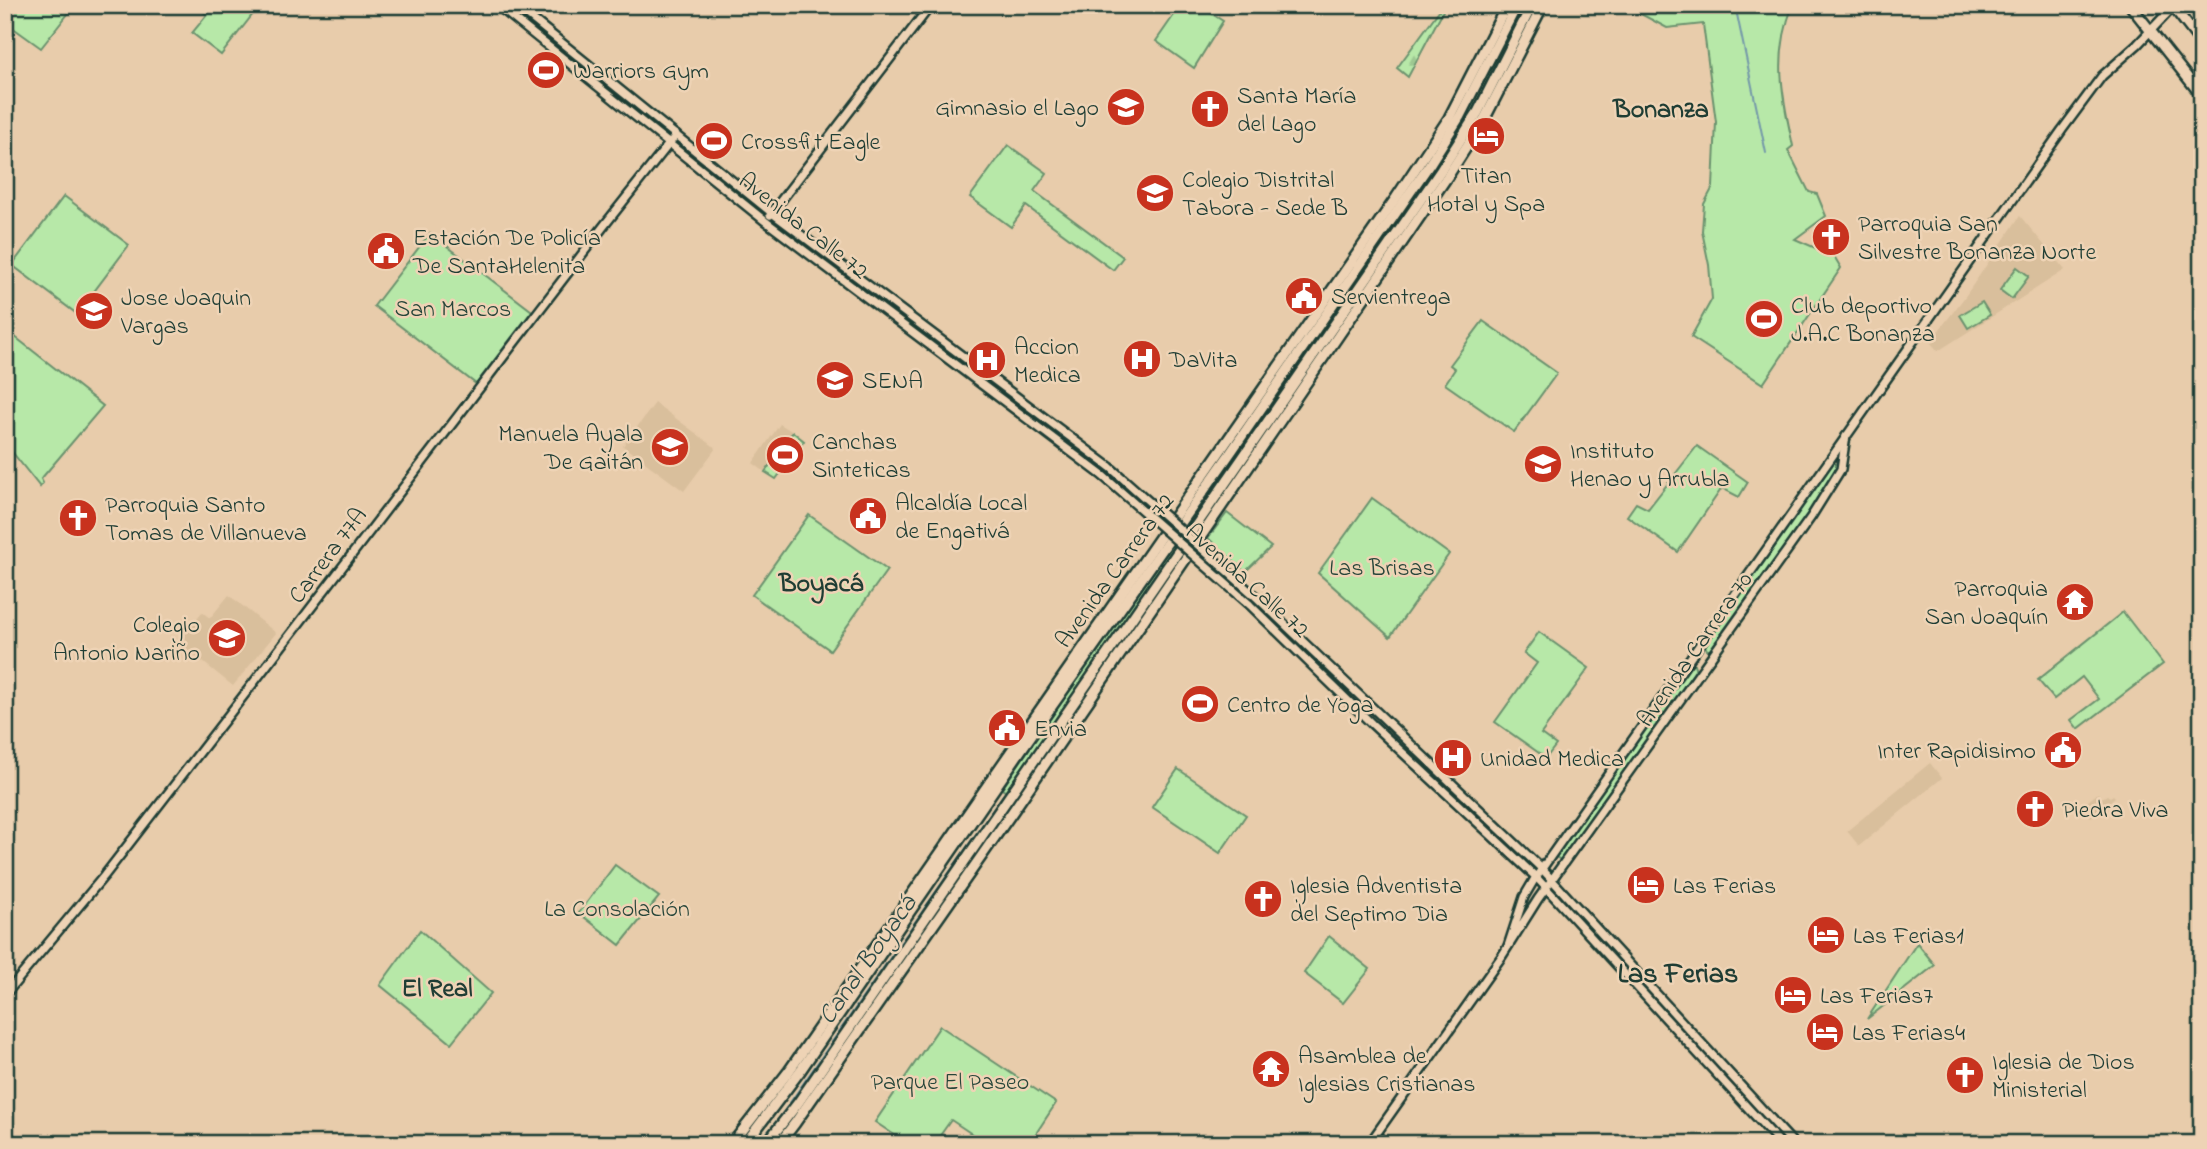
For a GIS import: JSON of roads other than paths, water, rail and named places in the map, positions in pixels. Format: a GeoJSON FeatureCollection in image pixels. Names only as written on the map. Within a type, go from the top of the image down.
{"type":"FeatureCollection","features":[{"type":"Feature","properties":{"kind":"highway","name":"Avenida Carrera 72"},"geometry":{"type":"LineString","coordinates":[[732,1144],[789,1071],[1449,118],[1507,5]]}},
{"type":"Feature","properties":{"kind":"highway","name":"Avenida Carrera 72"},"geometry":{"type":"LineString","coordinates":[[745,1144],[787,1090],[1447,138],[1517,5]]}},
{"type":"Feature","properties":{"kind":"highway","name":"Avenida Carrera 72"},"geometry":{"type":"LineString","coordinates":[[766,1144],[799,1103],[1386,250],[1467,129],[1532,5]]}},
{"type":"Feature","properties":{"kind":"highway","name":"Avenida Carrera 72"},"geometry":{"type":"LineString","coordinates":[[779,1144],[1094,693],[1475,134],[1543,5]]}},
{"type":"Feature","properties":{"kind":"highway"},"geometry":{"type":"LineString","coordinates":[[2130,5],[2202,96]]}},
{"type":"Feature","properties":{"kind":"highway"},"geometry":{"type":"LineString","coordinates":[[2173,6],[2202,44]]}},
{"type":"Feature","properties":{"kind":"highway"},"geometry":{"type":"LineString","coordinates":[[1494,81],[1513,64]]}},
{"type":"Feature","properties":{"kind":"highway"},"geometry":{"type":"LineString","coordinates":[[1376,281],[1386,250]]}},
{"type":"Feature","properties":{"kind":"highway"},"geometry":{"type":"LineString","coordinates":[[1300,336],[1323,320]]}},
{"type":"Feature","properties":{"kind":"highway"},"geometry":{"type":"LineString","coordinates":[[1248,452],[1267,439]]}},
{"type":"Feature","properties":{"kind":"highway"},"geometry":{"type":"LineString","coordinates":[[1139,627],[1145,601]]}},
{"type":"Feature","properties":{"kind":"highway"},"geometry":{"type":"LineString","coordinates":[[1087,639],[1104,631]]}},
{"type":"Feature","properties":{"kind":"highway"},"geometry":{"type":"LineString","coordinates":[[1071,679],[1076,656]]}},
{"type":"Feature","properties":{"kind":"highway"},"geometry":{"type":"LineString","coordinates":[[1070,710],[1094,693]]}},
{"type":"Feature","properties":{"kind":"highway"},"geometry":{"type":"LineString","coordinates":[[961,839],[967,813]]}},
{"type":"Feature","properties":{"kind":"highway"},"geometry":{"type":"LineString","coordinates":[[986,848],[989,828]]}},
{"type":"Feature","properties":{"kind":"highway"},"geometry":{"type":"LineString","coordinates":[[852,1024],[869,1018]]}},
{"type":"Feature","properties":{"kind":"main road","name":"Avenida Calle 72"},"geometry":{"type":"LineString","coordinates":[[498,5],[765,221],[1103,476],[1249,604],[1547,888],[1781,1144]]}},
{"type":"Feature","properties":{"kind":"main road","name":"Avenida Calle 72"},"geometry":{"type":"LineString","coordinates":[[515,5],[772,213],[1110,467],[1255,596],[1553,880],[1794,1144]]}},
{"type":"Feature","properties":{"kind":"main road"},"geometry":{"type":"LineString","coordinates":[[765,221],[931,5]]}},
{"type":"Feature","properties":{"kind":"main road","name":"Avenida Carrera 70"},"geometry":{"type":"LineString","coordinates":[[1508,946],[1524,897],[1536,877],[2062,130],[2108,70],[2173,6]]}},
{"type":"Feature","properties":{"kind":"main road","name":"Carrera 77A"},"geometry":{"type":"LineString","coordinates":[[5,995],[104,876],[676,135]]}},
{"type":"Feature","properties":{"kind":"main road","name":"Avenida Carrera 70"},"geometry":{"type":"LineString","coordinates":[[1369,1144],[1811,517],[1841,469],[1846,436]]}},
{"type":"Feature","properties":{"kind":"main road"},"geometry":{"type":"LineString","coordinates":[[1647,998],[1658,1003],[1698,1039]]}},
{"type":"Feature","properties":{"kind":"waterway"},"geometry":{"type":"LineString","coordinates":[[1735,5],[1766,153]]}},
{"type":"Feature","properties":{"kind":"waterway","name":"Canal Boyacá"},"geometry":{"type":"LineString","coordinates":[[758,1144],[780,1117],[1003,795]]}},
{"type":"Feature","properties":{"kind":"place","name":"Warriors Gym"},"geometry":{"type":"Point","coordinates":[546,70]}},
{"type":"Feature","properties":{"kind":"place","name":"Gimnasio el Lago"},"geometry":{"type":"Point","coordinates":[1126,107]}},
{"type":"Feature","properties":{"kind":"place","name":"Santa María del Lago"},"geometry":{"type":"Point","coordinates":[1210,109]}},
{"type":"Feature","properties":{"kind":"place","name":"Titan Hotal y Spa"},"geometry":{"type":"Point","coordinates":[1486,136]}},
{"type":"Feature","properties":{"kind":"place","name":"Crossfit Eagle"},"geometry":{"type":"Point","coordinates":[714,141]}},
{"type":"Feature","properties":{"kind":"place","name":"Colegio Distrital Tabora - Sede B"},"geometry":{"type":"Point","coordinates":[1155,193]}},
{"type":"Feature","properties":{"kind":"place","name":"Parroquia San Silvestre Bonanza Norte"},"geometry":{"type":"Point","coordinates":[1831,237]}},
{"type":"Feature","properties":{"kind":"place","name":"Estación De Policía De SantaHelenita"},"geometry":{"type":"Point","coordinates":[386,251]}},
{"type":"Feature","properties":{"kind":"place","name":"Servientrega"},"geometry":{"type":"Point","coordinates":[1304,296]}},
{"type":"Feature","properties":{"kind":"place","name":"Jose Joaquin Vargas"},"geometry":{"type":"Point","coordinates":[94,311]}},
{"type":"Feature","properties":{"kind":"place","name":"Club deportivo J.A.C Bonanza"},"geometry":{"type":"Point","coordinates":[1764,319]}},
{"type":"Feature","properties":{"kind":"place","name":"DaVita"},"geometry":{"type":"Point","coordinates":[1142,359]}},
{"type":"Feature","properties":{"kind":"place","name":"Accion Medica"},"geometry":{"type":"Point","coordinates":[987,360]}},
{"type":"Feature","properties":{"kind":"place","name":"SENA"},"geometry":{"type":"Point","coordinates":[835,380]}},
{"type":"Feature","properties":{"kind":"place","name":"Manuela Ayala De Gaitán"},"geometry":{"type":"Point","coordinates":[670,447]}},
{"type":"Feature","properties":{"kind":"place","name":"Canchas Sinteticas"},"geometry":{"type":"Point","coordinates":[785,455]}},
{"type":"Feature","properties":{"kind":"place","name":"Instituto Henao y Arrubla"},"geometry":{"type":"Point","coordinates":[1543,464]}},
{"type":"Feature","properties":{"kind":"place","name":"Alcaldía Local de Engativá"},"geometry":{"type":"Point","coordinates":[868,516]}},
{"type":"Feature","properties":{"kind":"place","name":"Parroquia Santo Tomas de Villanueva"},"geometry":{"type":"Point","coordinates":[78,518]}},
{"type":"Feature","properties":{"kind":"place","name":"Parroquia San Joaquín"},"geometry":{"type":"Point","coordinates":[2075,602]}},
{"type":"Feature","properties":{"kind":"place","name":"Colegio Antonio Nariño"},"geometry":{"type":"Point","coordinates":[227,638]}},
{"type":"Feature","properties":{"kind":"place","name":"Centro de Yoga"},"geometry":{"type":"Point","coordinates":[1200,704]}},
{"type":"Feature","properties":{"kind":"place","name":"Envia"},"geometry":{"type":"Point","coordinates":[1007,728]}},
{"type":"Feature","properties":{"kind":"place","name":"Inter Rapidisimo"},"geometry":{"type":"Point","coordinates":[2063,750]}},
{"type":"Feature","properties":{"kind":"place","name":"Unidad Medica"},"geometry":{"type":"Point","coordinates":[1453,758]}},
{"type":"Feature","properties":{"kind":"place","name":"Piedra Viva"},"geometry":{"type":"Point","coordinates":[2035,809]}},
{"type":"Feature","properties":{"kind":"place","name":"Las Ferias"},"geometry":{"type":"Point","coordinates":[1646,885]}},
{"type":"Feature","properties":{"kind":"place","name":"Iglesia Adventista del Septimo Dia"},"geometry":{"type":"Point","coordinates":[1263,899]}},
{"type":"Feature","properties":{"kind":"place","name":"Las Ferias1"},"geometry":{"type":"Point","coordinates":[1826,935]}},
{"type":"Feature","properties":{"kind":"place","name":"Las Ferias7"},"geometry":{"type":"Point","coordinates":[1793,995]}},
{"type":"Feature","properties":{"kind":"place","name":"Las Ferias4"},"geometry":{"type":"Point","coordinates":[1825,1032]}},
{"type":"Feature","properties":{"kind":"place","name":"Asamblea de Iglesias Cristianas"},"geometry":{"type":"Point","coordinates":[1271,1069]}},
{"type":"Feature","properties":{"kind":"place","name":"Iglesia de Dios Ministerial"},"geometry":{"type":"Point","coordinates":[1965,1075]}},
{"type":"Feature","properties":{"kind":"district","name":"Bonanza"},"geometry":{"type":"Point","coordinates":[1661,108]}},
{"type":"Feature","properties":{"kind":"district","name":"Boyacá"},"geometry":{"type":"Point","coordinates":[821,582]}},
{"type":"Feature","properties":{"kind":"district","name":"Las Ferias"},"geometry":{"type":"Point","coordinates":[1678,972]}},
{"type":"Feature","properties":{"kind":"district","name":"El Real"},"geometry":{"type":"Point","coordinates":[437,987]}},
{"type":"Feature","properties":{"kind":"park label","name":"San Marcos"},"geometry":{"type":"Point","coordinates":[453,308]}},
{"type":"Feature","properties":{"kind":"park label","name":"Las Brisas"},"geometry":{"type":"Point","coordinates":[1382,567]}},
{"type":"Feature","properties":{"kind":"park label","name":"La Consolación"},"geometry":{"type":"Point","coordinates":[617,908]}},
{"type":"Feature","properties":{"kind":"park label","name":"Parque El Paseo"},"geometry":{"type":"Point","coordinates":[950,1081]}}]}
